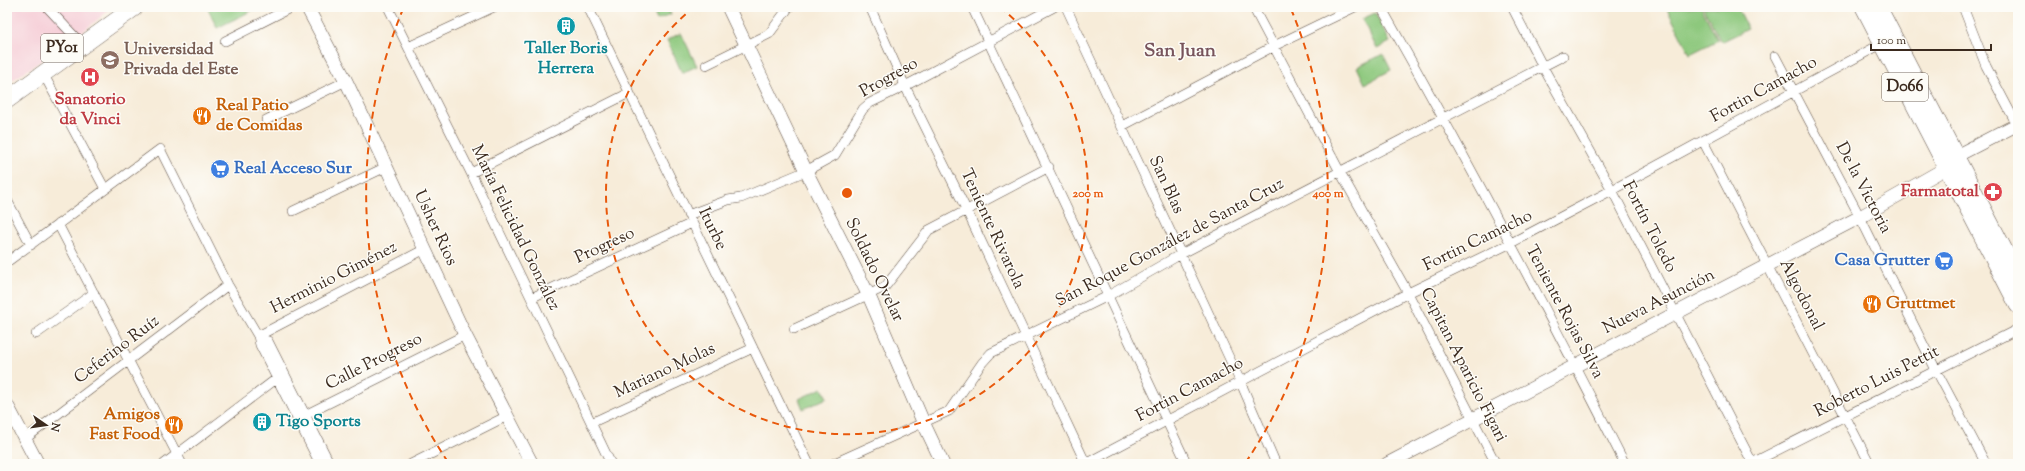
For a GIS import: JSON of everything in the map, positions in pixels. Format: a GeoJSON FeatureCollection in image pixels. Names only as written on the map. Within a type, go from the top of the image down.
{"type":"FeatureCollection","features":[{"type":"Feature","properties":{"kind":"highway","name":"PY01"},"geometry":{"type":"LineString","coordinates":[[7,87],[117,7]]}},
{"type":"Feature","properties":{"kind":"highway","name":"PY01"},"geometry":{"type":"LineString","coordinates":[[7,100],[135,7]]}},
{"type":"Feature","properties":{"kind":"highway","name":"D066"},"geometry":{"type":"LineString","coordinates":[[1864,7],[1951,161],[1986,217],[2018,277]]}},
{"type":"Feature","properties":{"kind":"highway","name":"D066"},"geometry":{"type":"LineString","coordinates":[[1878,7],[2018,305]]}},
{"type":"Feature","properties":{"kind":"street"},"geometry":{"type":"LineString","coordinates":[[47,7],[76,38]]}},
{"type":"Feature","properties":{"kind":"street"},"geometry":{"type":"LineString","coordinates":[[225,42],[292,7]]}},
{"type":"Feature","properties":{"kind":"street","name":"Usher Rios"},"geometry":{"type":"LineString","coordinates":[[307,7],[346,81],[466,335],[532,464]]}},
{"type":"Feature","properties":{"kind":"street","name":"María Felicidad González"},"geometry":{"type":"LineString","coordinates":[[388,7],[471,173],[611,464]]}},
{"type":"Feature","properties":{"kind":"street"},"geometry":{"type":"LineString","coordinates":[[408,47],[494,7]]}},
{"type":"Feature","properties":{"kind":"street","name":"Iturbe"},"geometry":{"type":"LineString","coordinates":[[588,7],[809,464]]}},
{"type":"Feature","properties":{"kind":"street","name":"Soldado Ovelar"},"geometry":{"type":"LineString","coordinates":[[728,7],[806,171],[869,296],[924,424],[943,464]]}},
{"type":"Feature","properties":{"kind":"street"},"geometry":{"type":"LineString","coordinates":[[706,65],[769,34],[789,7]]}},
{"type":"Feature","properties":{"kind":"street","name":"Teniente Rivarola"},"geometry":{"type":"LineString","coordinates":[[870,7],[905,86],[966,210],[1086,464]]}},
{"type":"Feature","properties":{"kind":"street"},"geometry":{"type":"LineString","coordinates":[[972,7],[1049,167],[1187,464]]}},
{"type":"Feature","properties":{"kind":"street","name":"Progreso"},"geometry":{"type":"LineString","coordinates":[[531,298],[728,200],[741,198],[806,171],[835,155],[863,110],[870,103],[1054,7]]}},
{"type":"Feature","properties":{"kind":"street","name":"San Blas"},"geometry":{"type":"LineString","coordinates":[[1066,7],[1240,382],[1276,464]]}},
{"type":"Feature","properties":{"kind":"street","name":"Capitan Aparicio Figari"},"geometry":{"type":"LineString","coordinates":[[1253,7],[1340,172],[1408,293],[1496,464]]}},
{"type":"Feature","properties":{"kind":"street"},"geometry":{"type":"LineString","coordinates":[[1122,126],[1274,46],[1355,7]]}},
{"type":"Feature","properties":{"kind":"street","name":"Teniente Rojas Silva"},"geometry":{"type":"LineString","coordinates":[[1381,7],[1444,119],[1509,244],[1575,365],[1625,464]]}},
{"type":"Feature","properties":{"kind":"street","name":"Fortín Toledo"},"geometry":{"type":"LineString","coordinates":[[1512,7],[1543,67],[1612,190],[1752,464]]}},
{"type":"Feature","properties":{"kind":"street"},"geometry":{"type":"LineString","coordinates":[[1963,7],[1986,66],[2017,125]]}},
{"type":"Feature","properties":{"kind":"street","name":"Fortin Camacho"},"geometry":{"type":"LineString","coordinates":[[1086,464],[1408,293],[1509,244],[1612,190],[1883,43]]}},
{"type":"Feature","properties":{"kind":"street","name":"San Roque González de Santa Cruz"},"geometry":{"type":"LineString","coordinates":[[832,464],[924,424],[949,411],[982,363],[991,353],[1108,296],[1181,254],[1563,56]]}},
{"type":"Feature","properties":{"kind":"street","name":"De la Victoria"},"geometry":{"type":"LineString","coordinates":[[1775,56],[1860,217],[1936,370],[1986,464]]}},
{"type":"Feature","properties":{"kind":"street"},"geometry":{"type":"LineString","coordinates":[[43,73],[105,189]]}},
{"type":"Feature","properties":{"kind":"street"},"geometry":{"type":"LineString","coordinates":[[266,120],[346,81]]}},
{"type":"Feature","properties":{"kind":"street"},"geometry":{"type":"LineString","coordinates":[[471,173],[629,94]]}},
{"type":"Feature","properties":{"kind":"street","name":"Nueva Asunción"},"geometry":{"type":"LineString","coordinates":[[1386,464],[1860,217],[1951,161],[2017,125]]}},
{"type":"Feature","properties":{"kind":"street","name":"Algodonal"},"geometry":{"type":"LineString","coordinates":[[1703,141],[1870,464]]}},
{"type":"Feature","properties":{"kind":"street"},"geometry":{"type":"LineString","coordinates":[[7,262],[160,149],[228,285],[259,337],[268,341],[280,376],[301,417],[330,464]]}},
{"type":"Feature","properties":{"kind":"street"},"geometry":{"type":"LineString","coordinates":[[293,211],[386,167]]}},
{"type":"Feature","properties":{"kind":"street"},"geometry":{"type":"LineString","coordinates":[[794,329],[886,287],[929,230],[1049,167]]}},
{"type":"Feature","properties":{"kind":"street"},"geometry":{"type":"LineString","coordinates":[[7,200],[31,245]]}},
{"type":"Feature","properties":{"kind":"street"},"geometry":{"type":"LineString","coordinates":[[58,224],[182,464]]}},
{"type":"Feature","properties":{"kind":"street","name":"Herminio Giménez"},"geometry":{"type":"LineString","coordinates":[[259,337],[425,249]]}},
{"type":"Feature","properties":{"kind":"street","name":"Ceferino Ruíz"},"geometry":{"type":"LineString","coordinates":[[25,439],[228,285]]}},
{"type":"Feature","properties":{"kind":"street"},"geometry":{"type":"LineString","coordinates":[[36,334],[94,293]]}},
{"type":"Feature","properties":{"kind":"street","name":"Roberto Luis Pettit"},"geometry":{"type":"LineString","coordinates":[[1752,464],[2018,329]]}},
{"type":"Feature","properties":{"kind":"street","name":"Calle Progreso"},"geometry":{"type":"LineString","coordinates":[[301,417],[466,335]]}},
{"type":"Feature","properties":{"kind":"street","name":"Mariano Molas"},"geometry":{"type":"LineString","coordinates":[[591,423],[753,348]]}},
{"type":"Feature","properties":{"kind":"street"},"geometry":{"type":"LineString","coordinates":[[164,464],[280,376]]}},
{"type":"Feature","properties":{"kind":"street"},"geometry":{"type":"LineString","coordinates":[[7,405],[38,464]]}},
{"type":"Feature","properties":{"kind":"street"},"geometry":{"type":"LineString","coordinates":[[410,464],[507,416]]}},
{"type":"Feature","properties":{"kind":"street"},"geometry":{"type":"LineString","coordinates":[[301,417],[320,464]]}},
{"type":"Feature","properties":{"kind":"shaded area"},"geometry":{"type":"Polygon","coordinates":[[[7,7],[113,7],[79,35],[7,84],[7,7]]]}},
{"type":"Feature","properties":{"kind":"green space"},"geometry":{"type":"Polygon","coordinates":[[[207,7],[259,7],[217,28],[207,7]]]}},
{"type":"Feature","properties":{"kind":"green space"},"geometry":{"type":"Polygon","coordinates":[[[651,7],[668,7],[671,14],[657,20],[651,7]]]}},
{"type":"Feature","properties":{"kind":"green space"},"geometry":{"type":"Polygon","coordinates":[[[1666,7],[1701,7],[1718,40],[1690,54],[1666,7]]]}},
{"type":"Feature","properties":{"kind":"green space"},"geometry":{"type":"Polygon","coordinates":[[[1703,7],[1737,7],[1748,29],[1721,42],[1703,7]]]}},
{"type":"Feature","properties":{"kind":"green space"},"geometry":{"type":"Polygon","coordinates":[[[1375,13],[1390,42],[1377,49],[1362,19],[1375,13]]]}},
{"type":"Feature","properties":{"kind":"green space"},"geometry":{"type":"Polygon","coordinates":[[[681,33],[697,66],[682,73],[667,40],[681,33]]]}},
{"type":"Feature","properties":{"kind":"green space"},"geometry":{"type":"Polygon","coordinates":[[[1383,54],[1391,70],[1365,84],[1357,67],[1383,54]]]}},
{"type":"Feature","properties":{"kind":"green space"},"geometry":{"type":"Polygon","coordinates":[[[822,388],[827,398],[803,409],[799,399],[822,388]]]}},
{"type":"Feature","properties":{"kind":"place","name":"Taller Boris Herrera"},"geometry":{"type":"Point","coordinates":[566,26]}},
{"type":"Feature","properties":{"kind":"place","name":"Universidad Privada del Este"},"geometry":{"type":"Point","coordinates":[110,60]}},
{"type":"Feature","properties":{"kind":"place","name":"Sanatorio da Vinci"},"geometry":{"type":"Point","coordinates":[90,77]}},
{"type":"Feature","properties":{"kind":"place","name":"Real Patio de Comidas"},"geometry":{"type":"Point","coordinates":[202,116]}},
{"type":"Feature","properties":{"kind":"place","name":"Real Acceso Sur"},"geometry":{"type":"Point","coordinates":[220,169]}},
{"type":"Feature","properties":{"kind":"place","name":"Farmatotal"},"geometry":{"type":"Point","coordinates":[1993,192]}},
{"type":"Feature","properties":{"kind":"place","name":"Casa Grutter"},"geometry":{"type":"Point","coordinates":[1944,261]}},
{"type":"Feature","properties":{"kind":"place","name":"Gruttmet"},"geometry":{"type":"Point","coordinates":[1872,304]}},
{"type":"Feature","properties":{"kind":"place","name":"Tigo Sports"},"geometry":{"type":"Point","coordinates":[262,422]}},
{"type":"Feature","properties":{"kind":"place","name":"Amigos Fast Food"},"geometry":{"type":"Point","coordinates":[174,425]}},
{"type":"Feature","properties":{"kind":"district","name":"San Juan"},"geometry":{"type":"Point","coordinates":[1180,51]}}]}
